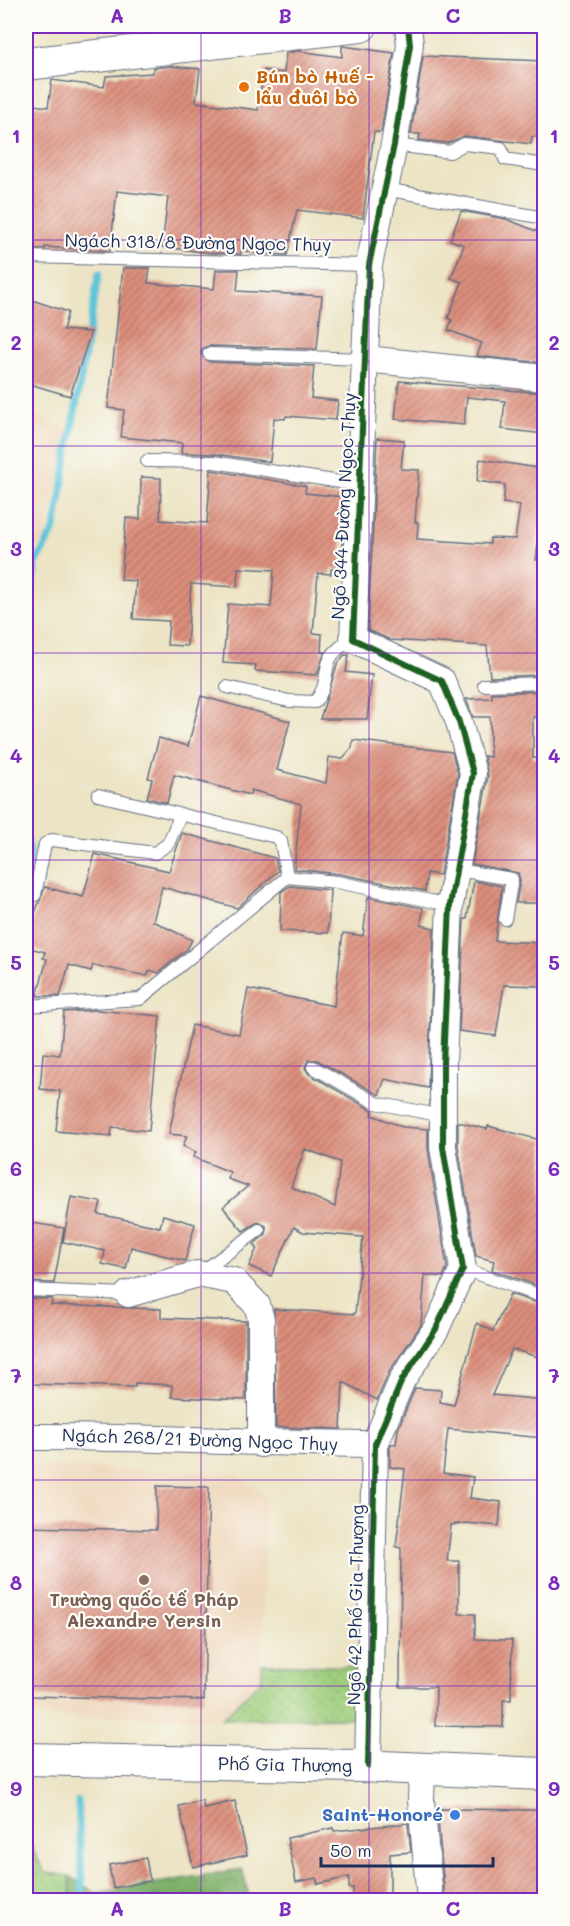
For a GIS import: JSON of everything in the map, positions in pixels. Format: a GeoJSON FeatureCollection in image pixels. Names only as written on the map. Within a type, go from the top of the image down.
{"type":"FeatureCollection","features":[{"type":"Feature","properties":{"kind":"street"},"geometry":{"type":"LineString","coordinates":[[26,64],[362,26]]}},
{"type":"Feature","properties":{"kind":"street","name":"Ngõ 344 Đường Ngọc Thụy"},"geometry":{"type":"LineString","coordinates":[[408,26],[410,45],[394,145],[369,266],[365,313],[366,359],[353,639],[442,681],[459,722],[473,773],[458,870],[450,905],[443,1116],[443,1147],[463,1269]]}},
{"type":"Feature","properties":{"kind":"street"},"geometry":{"type":"LineString","coordinates":[[366,359],[544,378]]}},
{"type":"Feature","properties":{"kind":"street"},"geometry":{"type":"LineString","coordinates":[[375,1444],[402,1380],[436,1329],[463,1269]]}},
{"type":"Feature","properties":{"kind":"street"},"geometry":{"type":"LineString","coordinates":[[128,1294],[198,1274],[234,1281],[257,1305],[261,1319],[261,1444]]}},
{"type":"Feature","properties":{"kind":"street","name":"Ngách 268/21 Đường Ngọc Thụy"},"geometry":{"type":"LineString","coordinates":[[26,1437],[108,1436],[261,1444],[375,1444]]}},
{"type":"Feature","properties":{"kind":"street","name":"Ngõ 42 Phố Gia Thượng"},"geometry":{"type":"LineString","coordinates":[[368,1766],[375,1444]]}},
{"type":"Feature","properties":{"kind":"street","name":"Phố Gia Thượng"},"geometry":{"type":"LineString","coordinates":[[26,1759],[544,1770]]}},
{"type":"Feature","properties":{"kind":"street"},"geometry":{"type":"LineString","coordinates":[[422,1769],[421,1800],[430,1900]]}},
{"type":"Feature","properties":{"kind":"lane"},"geometry":{"type":"LineString","coordinates":[[394,145],[450,153],[464,144],[494,146],[501,148],[505,159],[544,165]]}},
{"type":"Feature","properties":{"kind":"lane"},"geometry":{"type":"LineString","coordinates":[[385,189],[544,218]]}},
{"type":"Feature","properties":{"kind":"lane","name":"Ngách 318/8 Đường Ngọc Thụy"},"geometry":{"type":"LineString","coordinates":[[26,257],[369,266]]}},
{"type":"Feature","properties":{"kind":"lane"},"geometry":{"type":"LineString","coordinates":[[208,354],[366,359]]}},
{"type":"Feature","properties":{"kind":"lane"},"geometry":{"type":"LineString","coordinates":[[147,461],[214,462],[359,485]]}},
{"type":"Feature","properties":{"kind":"lane"},"geometry":{"type":"LineString","coordinates":[[227,687],[288,701],[315,702],[320,696],[328,659],[338,647],[353,639]]}},
{"type":"Feature","properties":{"kind":"lane"},"geometry":{"type":"LineString","coordinates":[[484,685],[544,683]]}},
{"type":"Feature","properties":{"kind":"lane"},"geometry":{"type":"LineString","coordinates":[[98,795],[276,837],[281,841],[287,877]]}},
{"type":"Feature","properties":{"kind":"lane"},"geometry":{"type":"LineString","coordinates":[[35,895],[45,844],[52,840],[155,853],[168,844],[180,814]]}},
{"type":"Feature","properties":{"kind":"lane"},"geometry":{"type":"LineString","coordinates":[[458,870],[512,879],[505,919]]}},
{"type":"Feature","properties":{"kind":"lane"},"geometry":{"type":"LineString","coordinates":[[26,1006],[140,999],[287,877],[337,882],[450,905]]}},
{"type":"Feature","properties":{"kind":"lane"},"geometry":{"type":"LineString","coordinates":[[313,1067],[376,1103],[443,1116]]}},
{"type":"Feature","properties":{"kind":"lane"},"geometry":{"type":"LineString","coordinates":[[198,1274],[259,1230]]}},
{"type":"Feature","properties":{"kind":"lane"},"geometry":{"type":"LineString","coordinates":[[463,1269],[544,1297]]}},
{"type":"Feature","properties":{"kind":"lane"},"geometry":{"type":"LineString","coordinates":[[26,1290],[128,1294]]}},
{"type":"Feature","properties":{"kind":"shaded area"},"geometry":{"type":"Polygon","coordinates":[[[26,412],[70,428],[44,542],[30,549],[26,570],[26,412]]]}},
{"type":"Feature","properties":{"kind":"shaded area","name":"Trường quốc tế Pháp Alexandre Yersin"},"geometry":{"type":"Polygon","coordinates":[[[26,1465],[235,1474],[265,1495],[262,1679],[222,1719],[26,1715],[26,1465]]]}},
{"type":"Feature","properties":{"kind":"green space"},"geometry":{"type":"Polygon","coordinates":[[[262,1664],[354,1667],[354,1718],[222,1719],[262,1680],[262,1664]]]}},
{"type":"Feature","properties":{"kind":"green space"},"geometry":{"type":"Polygon","coordinates":[[[26,1836],[45,1873],[69,1876],[72,1900],[26,1900],[26,1836]]]}},
{"type":"Feature","properties":{"kind":"green space"},"geometry":{"type":"Polygon","coordinates":[[[242,1869],[250,1900],[72,1900],[69,1876],[96,1893],[242,1869]]]}},
{"type":"Feature","properties":{"kind":"building"},"geometry":{"type":"Polygon","coordinates":[[[342,46],[394,53],[381,132],[374,132],[363,218],[297,210],[287,255],[259,254],[241,250],[241,254],[212,253],[162,247],[168,197],[117,191],[110,251],[45,247],[45,249],[26,249],[26,104],[48,107],[52,80],[104,87],[106,76],[153,73],[153,68],[171,66],[200,69],[196,102],[258,110],[264,70],[284,73],[286,53],[298,51],[342,57],[342,46]]]}},
{"type":"Feature","properties":{"kind":"building"},"geometry":{"type":"Polygon","coordinates":[[[423,56],[544,61],[544,136],[532,137],[531,144],[465,136],[448,143],[419,140],[420,134],[411,134],[423,56]]]}},
{"type":"Feature","properties":{"kind":"building"},"geometry":{"type":"Polygon","coordinates":[[[461,211],[506,219],[544,234],[544,363],[477,356],[482,343],[448,330],[452,320],[448,318],[462,282],[451,278],[464,245],[450,240],[461,211]]]}},
{"type":"Feature","properties":{"kind":"building"},"geometry":{"type":"Polygon","coordinates":[[[123,268],[150,268],[148,283],[214,289],[216,270],[239,270],[237,291],[322,296],[317,349],[209,346],[202,349],[201,354],[209,362],[314,366],[311,398],[338,401],[336,420],[286,416],[285,419],[274,418],[270,462],[215,454],[181,453],[182,443],[121,437],[124,410],[108,408],[123,268]]]}},
{"type":"Feature","properties":{"kind":"building"},"geometry":{"type":"Polygon","coordinates":[[[26,298],[68,312],[63,330],[91,332],[70,396],[26,383],[26,298]]]}},
{"type":"Feature","properties":{"kind":"building"},"geometry":{"type":"Polygon","coordinates":[[[399,381],[544,393],[544,434],[502,429],[505,401],[467,397],[464,425],[395,419],[399,381]]]}},
{"type":"Feature","properties":{"kind":"building"},"geometry":{"type":"Polygon","coordinates":[[[377,438],[404,440],[401,469],[419,470],[415,522],[418,522],[417,539],[490,544],[490,538],[515,539],[520,505],[503,503],[505,485],[477,481],[480,459],[544,469],[544,492],[536,560],[544,560],[544,675],[490,677],[487,646],[390,640],[368,630],[377,438]]]}},
{"type":"Feature","properties":{"kind":"building"},"geometry":{"type":"Polygon","coordinates":[[[211,470],[306,486],[305,493],[344,497],[341,570],[331,569],[331,574],[318,573],[313,633],[322,634],[321,652],[325,652],[317,675],[255,671],[256,665],[223,663],[228,604],[271,607],[274,570],[238,568],[237,587],[191,584],[187,646],[167,645],[169,621],[133,619],[136,581],[121,580],[126,518],[140,519],[141,477],[161,478],[160,520],[207,523],[211,470]]]}},
{"type":"Feature","properties":{"kind":"building"},"geometry":{"type":"Polygon","coordinates":[[[344,655],[349,655],[346,672],[372,675],[367,719],[320,719],[337,665],[344,655]]]}},
{"type":"Feature","properties":{"kind":"building"},"geometry":{"type":"Polygon","coordinates":[[[544,691],[544,716],[533,717],[533,758],[544,758],[544,903],[516,903],[520,880],[518,873],[472,864],[488,776],[484,756],[490,757],[490,717],[473,717],[466,699],[492,698],[492,693],[544,691]]]}},
{"type":"Feature","properties":{"kind":"building"},"geometry":{"type":"Polygon","coordinates":[[[201,696],[290,721],[277,770],[326,783],[329,757],[342,759],[352,748],[353,740],[452,752],[458,774],[440,875],[427,873],[425,891],[339,874],[294,869],[301,804],[251,790],[250,795],[174,775],[167,803],[147,798],[152,779],[148,778],[159,738],[188,746],[201,696]]]}},
{"type":"Feature","properties":{"kind":"building"},"geometry":{"type":"Polygon","coordinates":[[[182,833],[275,858],[278,871],[237,908],[162,887],[153,921],[192,940],[187,949],[158,973],[150,970],[147,976],[93,965],[91,971],[69,965],[60,996],[37,996],[47,959],[43,958],[45,952],[26,947],[26,921],[31,923],[45,887],[83,897],[95,854],[169,871],[182,833]]]}},
{"type":"Feature","properties":{"kind":"building"},"geometry":{"type":"Polygon","coordinates":[[[474,881],[502,886],[495,941],[544,943],[544,986],[504,985],[496,1036],[459,1031],[464,919],[467,919],[474,881]]]}},
{"type":"Feature","properties":{"kind":"building"},"geometry":{"type":"Polygon","coordinates":[[[290,886],[330,890],[328,933],[280,931],[281,892],[290,886]]]}},
{"type":"Feature","properties":{"kind":"building"},"geometry":{"type":"Polygon","coordinates":[[[368,897],[423,908],[421,925],[434,928],[428,1088],[385,1079],[379,1095],[317,1060],[308,1060],[305,1068],[309,1074],[373,1111],[372,1115],[403,1127],[428,1129],[428,1149],[447,1267],[443,1277],[425,1275],[421,1325],[389,1372],[377,1400],[343,1382],[341,1429],[276,1427],[274,1309],[355,1314],[363,1237],[303,1232],[294,1227],[271,1276],[249,1266],[257,1248],[254,1244],[266,1234],[266,1226],[258,1222],[243,1231],[223,1207],[248,1186],[228,1179],[230,1172],[193,1157],[196,1152],[183,1146],[187,1136],[169,1134],[192,1025],[239,1034],[248,989],[334,1006],[343,933],[363,936],[368,897]],[[305,1149],[291,1187],[335,1207],[340,1162],[305,1149]]]}},
{"type":"Feature","properties":{"kind":"building"},"geometry":{"type":"Polygon","coordinates":[[[97,1010],[160,1016],[149,1131],[112,1127],[111,1136],[56,1131],[60,1091],[40,1089],[43,1053],[60,1055],[64,1012],[97,1010]]]}},
{"type":"Feature","properties":{"kind":"building"},"geometry":{"type":"Polygon","coordinates":[[[458,1122],[487,1129],[488,1126],[544,1141],[544,1288],[492,1270],[494,1261],[476,1256],[458,1146],[458,1122]]]}},
{"type":"Feature","properties":{"kind":"building"},"geometry":{"type":"Polygon","coordinates":[[[71,1197],[101,1202],[98,1214],[160,1227],[163,1215],[195,1224],[185,1261],[131,1247],[126,1269],[102,1264],[105,1251],[63,1242],[71,1197]]]}},
{"type":"Feature","properties":{"kind":"building"},"geometry":{"type":"Polygon","coordinates":[[[26,1222],[64,1228],[54,1283],[26,1282],[33,1241],[26,1240],[26,1222]]]}},
{"type":"Feature","properties":{"kind":"building"},"geometry":{"type":"Polygon","coordinates":[[[510,1294],[544,1305],[544,1359],[512,1349],[492,1395],[544,1400],[544,1438],[448,1429],[443,1473],[473,1477],[470,1498],[501,1502],[499,1526],[466,1523],[451,1525],[447,1561],[459,1561],[459,1614],[475,1614],[475,1639],[512,1640],[511,1700],[503,1700],[503,1727],[435,1726],[436,1687],[400,1687],[401,1548],[396,1547],[405,1469],[390,1467],[390,1447],[391,1444],[396,1444],[398,1429],[415,1388],[441,1390],[440,1402],[454,1405],[477,1323],[493,1331],[510,1294]]]}},
{"type":"Feature","properties":{"kind":"building"},"geometry":{"type":"Polygon","coordinates":[[[26,1298],[52,1299],[51,1305],[161,1309],[161,1318],[246,1321],[246,1400],[172,1397],[172,1385],[135,1383],[135,1387],[30,1384],[30,1380],[26,1380],[26,1298]]]}},
{"type":"Feature","properties":{"kind":"building"},"geometry":{"type":"Polygon","coordinates":[[[157,1486],[209,1487],[204,1700],[26,1696],[26,1527],[156,1530],[157,1486]]]}},
{"type":"Feature","properties":{"kind":"building"},"geometry":{"type":"Polygon","coordinates":[[[202,1800],[204,1808],[235,1801],[247,1855],[193,1867],[179,1806],[202,1800]]]}},
{"type":"Feature","properties":{"kind":"building"},"geometry":{"type":"Polygon","coordinates":[[[437,1809],[537,1810],[536,1821],[544,1821],[544,1900],[445,1900],[437,1809]]]}},
{"type":"Feature","properties":{"kind":"building"},"geometry":{"type":"Polygon","coordinates":[[[408,1823],[411,1852],[390,1854],[390,1900],[353,1900],[353,1888],[349,1888],[349,1877],[318,1884],[316,1878],[296,1882],[287,1838],[333,1828],[334,1831],[408,1823]]]}},
{"type":"Feature","properties":{"kind":"building"},"geometry":{"type":"Polygon","coordinates":[[[146,1858],[150,1881],[113,1888],[109,1865],[146,1858]]]}},
{"type":"Feature","properties":{"kind":"waterway"},"geometry":{"type":"LineString","coordinates":[[26,617],[36,563],[55,528],[99,273]]}},
{"type":"Feature","properties":{"kind":"waterway"},"geometry":{"type":"LineString","coordinates":[[26,835],[30,852],[26,880]]}},
{"type":"Feature","properties":{"kind":"waterway"},"geometry":{"type":"LineString","coordinates":[[78,1801],[83,1900]]}},
{"type":"Feature","properties":{"kind":"cycle path"},"geometry":{"type":"LineString","coordinates":[[368,1766],[375,1444],[402,1380],[436,1329],[463,1269],[443,1147],[443,1063],[450,905],[473,773],[459,722],[442,681],[353,639],[369,265],[394,145],[410,45],[408,26]]}},
{"type":"Feature","properties":{"kind":"place","name":"Bún bò Huế - lẩu đuôi bò"},"geometry":{"type":"Point","coordinates":[244,87]}},
{"type":"Feature","properties":{"kind":"place","name":"Trường quốc tế Pháp Alexandre Yersin"},"geometry":{"type":"Point","coordinates":[144,1580]}},
{"type":"Feature","properties":{"kind":"place","name":"Saint-Honoré"},"geometry":{"type":"Point","coordinates":[455,1815]}}]}
